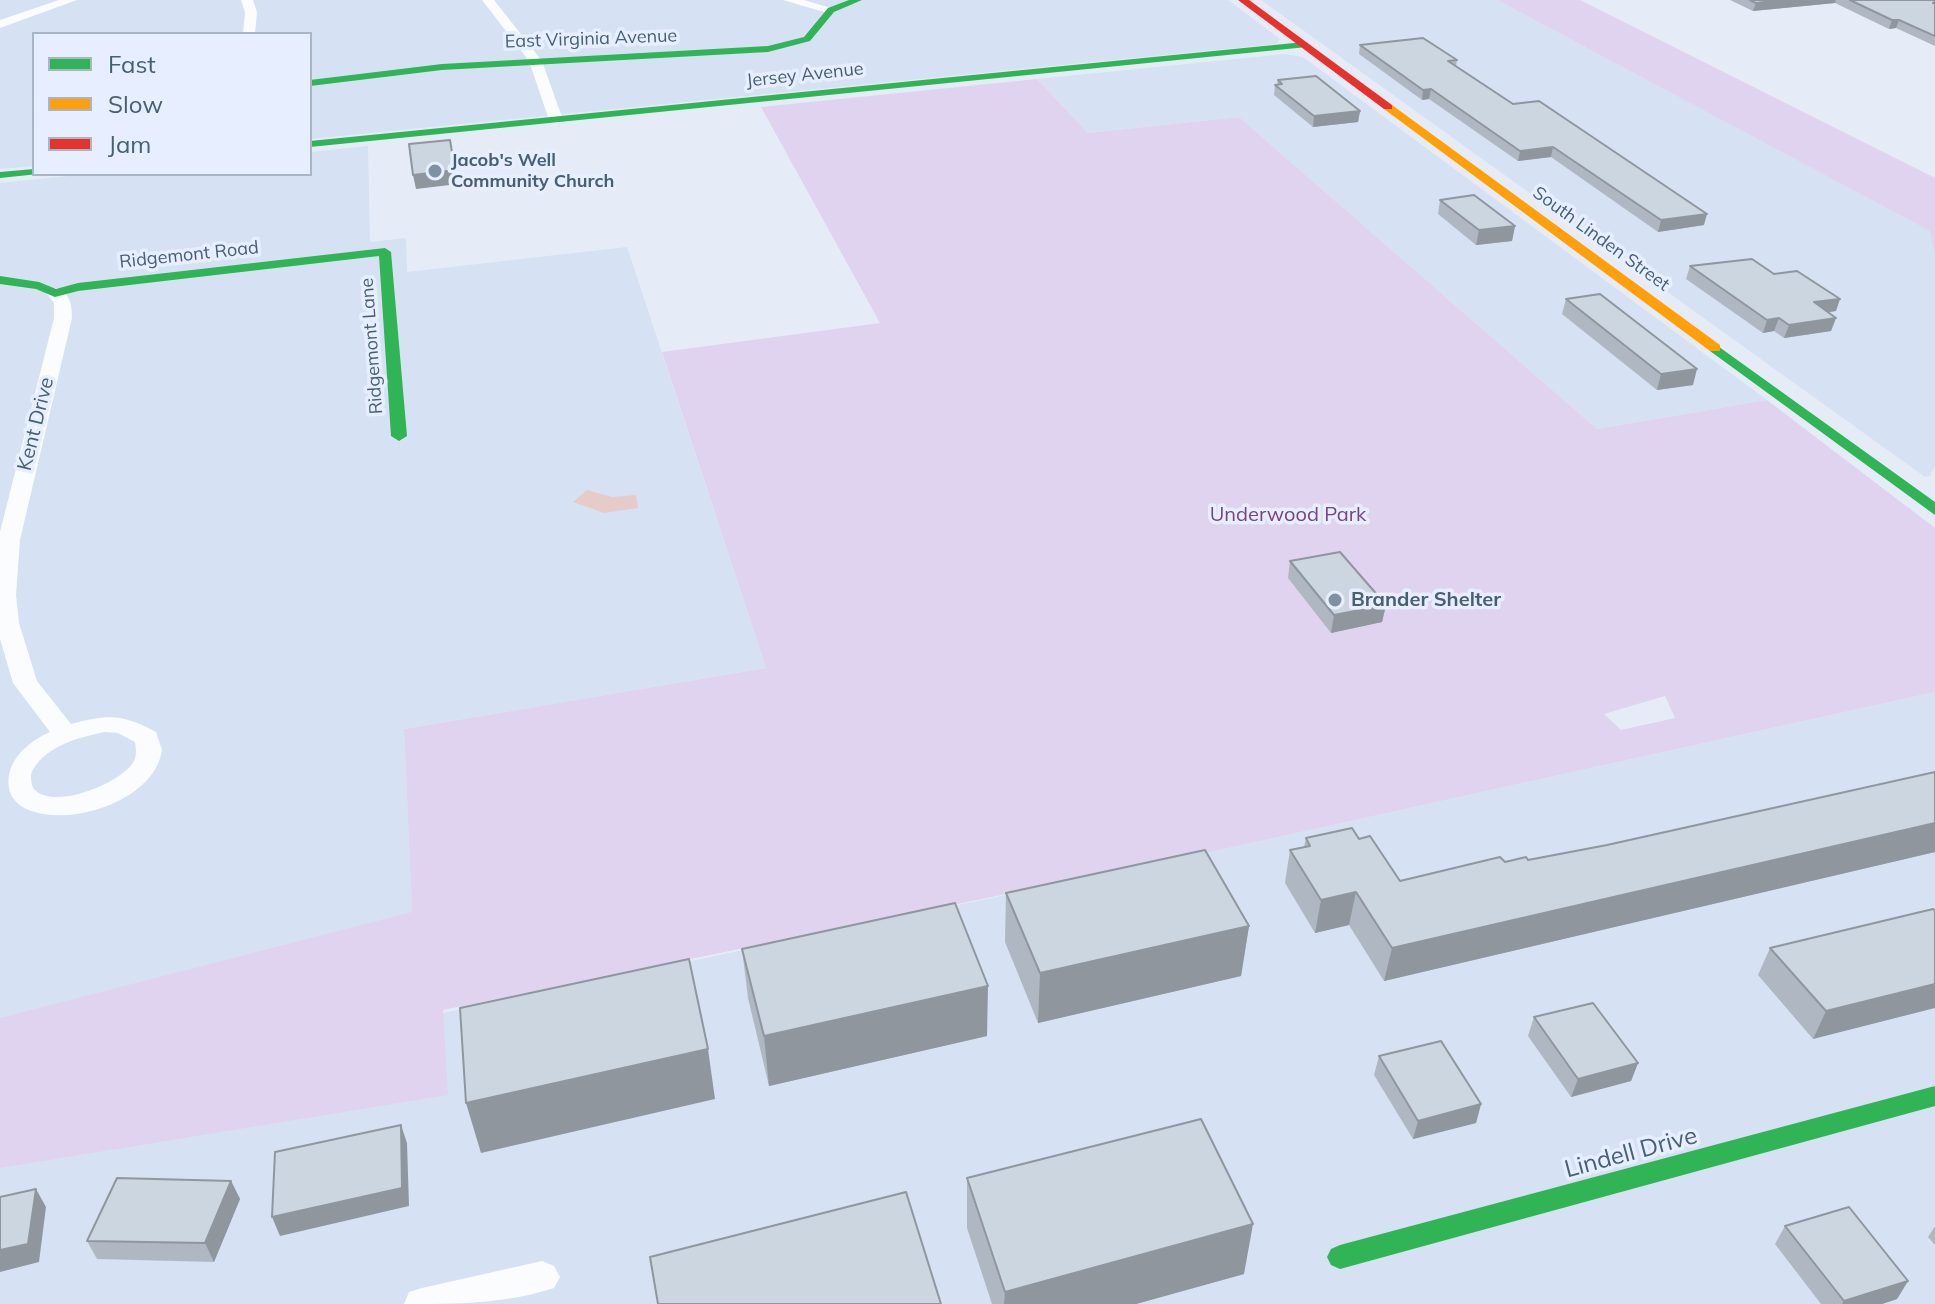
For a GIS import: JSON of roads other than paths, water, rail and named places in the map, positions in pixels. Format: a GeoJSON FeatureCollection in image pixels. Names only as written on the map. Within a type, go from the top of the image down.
{"type":"FeatureCollection","features":[{"type":"Feature","properties":{"kind":"street"},"geometry":{"type":"LineString","coordinates":[[0,24],[71,0]]}},
{"type":"Feature","properties":{"kind":"street"},"geometry":{"type":"LineString","coordinates":[[247,0],[251,12],[249,32]]}},
{"type":"Feature","properties":{"kind":"street"},"geometry":{"type":"LineString","coordinates":[[488,0],[535,61],[556,120]]}},
{"type":"Feature","properties":{"kind":"street"},"geometry":{"type":"LineString","coordinates":[[789,0],[831,10]]}},
{"type":"Feature","properties":{"kind":"street","name":"East Virginia Avenue"},"geometry":{"type":"LineString","coordinates":[[312,83],[442,67],[768,49],[807,39],[831,10],[857,0]]}},
{"type":"Feature","properties":{"kind":"street","name":"South Linden Street"},"geometry":{"type":"LineString","coordinates":[[1243,0],[1935,510]]}},
{"type":"Feature","properties":{"kind":"street","name":"Jersey Avenue"},"geometry":{"type":"LineString","coordinates":[[312,144],[1304,45]]}},
{"type":"Feature","properties":{"kind":"street"},"geometry":{"type":"LineString","coordinates":[[0,175],[32,172]]}},
{"type":"Feature","properties":{"kind":"street","name":"Ridgemont Road"},"geometry":{"type":"LineString","coordinates":[[0,280],[39,286],[55,293],[78,287],[385,252]]}},
{"type":"Feature","properties":{"kind":"street","name":"Ridgemont Lane"},"geometry":{"type":"LineString","coordinates":[[385,252],[399,436]]}},
{"type":"Feature","properties":{"kind":"street","name":"Kent Drive"},"geometry":{"type":"LineString","coordinates":[[55,293],[63,302],[63,318],[9,540],[5,595],[7,623],[25,683],[65,733]]}},
{"type":"Feature","properties":{"kind":"street"},"geometry":{"type":"LineString","coordinates":[[123,725],[147,738],[151,749],[148,761],[124,786],[105,796],[58,806],[38,804],[24,796],[18,785],[19,771],[29,757],[65,733],[85,727],[123,725]]}},
{"type":"Feature","properties":{"kind":"street","name":"Lindell Drive"},"geometry":{"type":"LineString","coordinates":[[1340,1257],[1935,1096]]}},
{"type":"Feature","properties":{"kind":"street"},"geometry":{"type":"LineString","coordinates":[[422,1304],[542,1277]]}},
{"type":"Feature","properties":{"kind":"place","name":"Jacob's Well Community Church"},"geometry":{"type":"Point","coordinates":[435,171]}},
{"type":"Feature","properties":{"kind":"place","name":"Brander Shelter"},"geometry":{"type":"Point","coordinates":[1335,600]}},
{"type":"Feature","properties":{"kind":"park label","name":"Underwood Park"},"geometry":{"type":"Point","coordinates":[1288,515]}}]}
